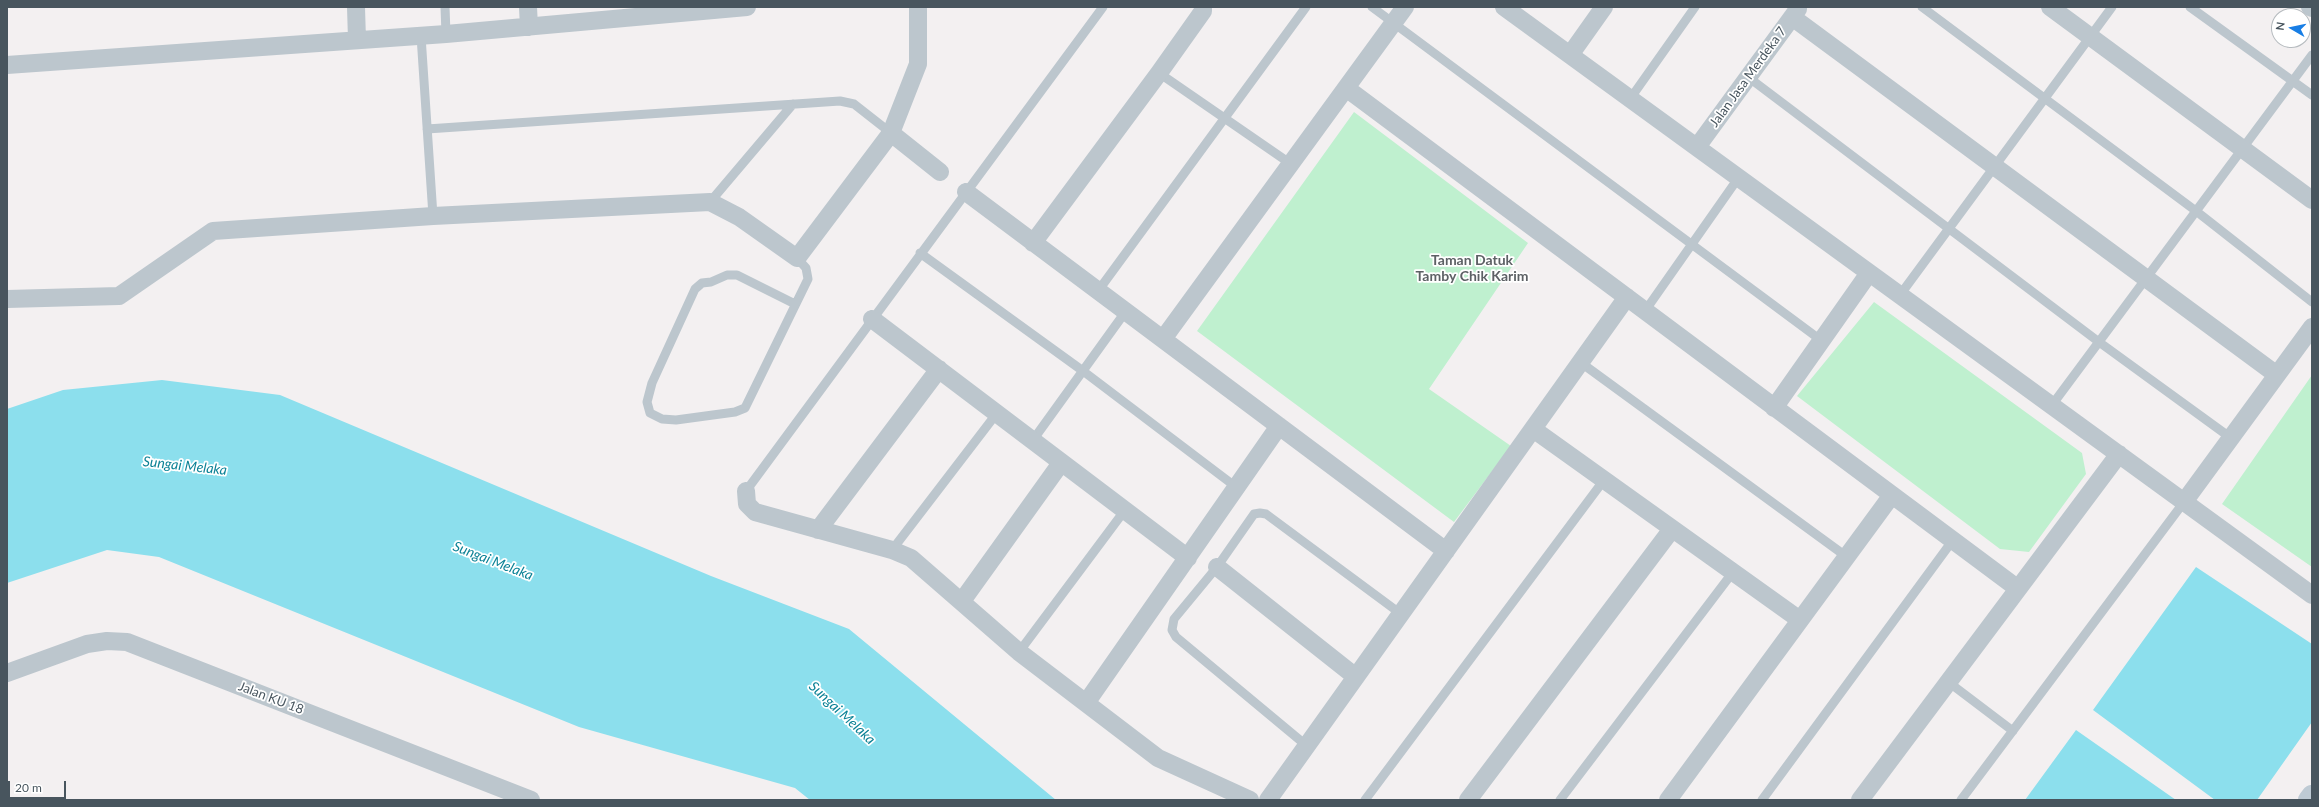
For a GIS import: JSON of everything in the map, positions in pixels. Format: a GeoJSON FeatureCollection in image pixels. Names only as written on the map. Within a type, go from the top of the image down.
{"type":"FeatureCollection","features":[{"type":"Feature","properties":{"kind":"street"},"geometry":{"type":"LineString","coordinates":[[356,7],[357,40]]}},
{"type":"Feature","properties":{"kind":"street"},"geometry":{"type":"LineString","coordinates":[[528,7],[529,27]]}},
{"type":"Feature","properties":{"kind":"street"},"geometry":{"type":"LineString","coordinates":[[7,65],[421,36],[747,7]]}},
{"type":"Feature","properties":{"kind":"street"},"geometry":{"type":"LineString","coordinates":[[7,299],[119,296],[213,231],[433,216],[710,202],[739,218],[797,258],[891,134],[918,64],[918,7]]}},
{"type":"Feature","properties":{"kind":"street"},"geometry":{"type":"LineString","coordinates":[[1034,242],[1159,73],[1203,11],[1203,7]]}},
{"type":"Feature","properties":{"kind":"street"},"geometry":{"type":"LineString","coordinates":[[1163,339],[1406,7]]}},
{"type":"Feature","properties":{"kind":"street"},"geometry":{"type":"LineString","coordinates":[[1504,7],[2312,595]]}},
{"type":"Feature","properties":{"kind":"street"},"geometry":{"type":"LineString","coordinates":[[1570,55],[1604,7]]}},
{"type":"Feature","properties":{"kind":"street"},"geometry":{"type":"LineString","coordinates":[[2050,7],[2312,200]]}},
{"type":"Feature","properties":{"kind":"street"},"geometry":{"type":"LineString","coordinates":[[1795,12],[1994,166],[2277,375]]}},
{"type":"Feature","properties":{"kind":"street","name":"Jalan Jasa Merdeka 7"},"geometry":{"type":"LineString","coordinates":[[1697,147],[1795,12]]}},
{"type":"Feature","properties":{"kind":"street"},"geometry":{"type":"LineString","coordinates":[[1346,88],[2017,588]]}},
{"type":"Feature","properties":{"kind":"street"},"geometry":{"type":"LineString","coordinates":[[891,134],[940,172]]}},
{"type":"Feature","properties":{"kind":"street"},"geometry":{"type":"LineString","coordinates":[[966,192],[1446,551]]}},
{"type":"Feature","properties":{"kind":"street"},"geometry":{"type":"LineString","coordinates":[[1774,408],[1869,273]]}},
{"type":"Feature","properties":{"kind":"street"},"geometry":{"type":"LineString","coordinates":[[1268,800],[1627,297]]}},
{"type":"Feature","properties":{"kind":"street"},"geometry":{"type":"LineString","coordinates":[[872,319],[997,412],[1188,558]]}},
{"type":"Feature","properties":{"kind":"street"},"geometry":{"type":"LineString","coordinates":[[2184,502],[2312,327]]}},
{"type":"Feature","properties":{"kind":"street"},"geometry":{"type":"LineString","coordinates":[[818,530],[940,369]]}},
{"type":"Feature","properties":{"kind":"street"},"geometry":{"type":"LineString","coordinates":[[1086,703],[1279,426]]}},
{"type":"Feature","properties":{"kind":"street"},"geometry":{"type":"LineString","coordinates":[[1533,429],[1800,620]]}},
{"type":"Feature","properties":{"kind":"street"},"geometry":{"type":"LineString","coordinates":[[1860,800],[1947,681],[2119,454]]}},
{"type":"Feature","properties":{"kind":"street"},"geometry":{"type":"LineString","coordinates":[[962,601],[1061,462]]}},
{"type":"Feature","properties":{"kind":"street"},"geometry":{"type":"LineString","coordinates":[[746,491],[747,504],[755,512],[892,550],[911,558],[1019,652],[1158,758],[1250,800]]}},
{"type":"Feature","properties":{"kind":"street"},"geometry":{"type":"LineString","coordinates":[[1668,800],[1892,495]]}},
{"type":"Feature","properties":{"kind":"street"},"geometry":{"type":"LineString","coordinates":[[1468,800],[1672,529]]}},
{"type":"Feature","properties":{"kind":"street"},"geometry":{"type":"LineString","coordinates":[[1217,567],[1356,678]]}},
{"type":"Feature","properties":{"kind":"street","name":"Jalan KU 18"},"geometry":{"type":"LineString","coordinates":[[7,673],[87,644],[107,641],[127,642],[531,800]]}},
{"type":"Feature","properties":{"kind":"street"},"geometry":{"type":"LineString","coordinates":[[2309,800],[2312,796]]}},
{"type":"Feature","properties":{"kind":"lane"},"geometry":{"type":"LineString","coordinates":[[445,7],[446,34]]}},
{"type":"Feature","properties":{"kind":"lane"},"geometry":{"type":"LineString","coordinates":[[746,491],[920,253],[1103,7]]}},
{"type":"Feature","properties":{"kind":"lane"},"geometry":{"type":"LineString","coordinates":[[1098,291],[1306,7]]}},
{"type":"Feature","properties":{"kind":"lane"},"geometry":{"type":"LineString","coordinates":[[1372,7],[1822,341]]}},
{"type":"Feature","properties":{"kind":"lane"},"geometry":{"type":"LineString","coordinates":[[1630,99],[1695,7]]}},
{"type":"Feature","properties":{"kind":"lane"},"geometry":{"type":"LineString","coordinates":[[1922,7],[2196,211],[2312,302]]}},
{"type":"Feature","properties":{"kind":"lane"},"geometry":{"type":"LineString","coordinates":[[1900,295],[2112,7]]}},
{"type":"Feature","properties":{"kind":"lane"},"geometry":{"type":"LineString","coordinates":[[2190,7],[2312,95]]}},
{"type":"Feature","properties":{"kind":"lane"},"geometry":{"type":"LineString","coordinates":[[421,36],[433,216]]}},
{"type":"Feature","properties":{"kind":"lane"},"geometry":{"type":"LineString","coordinates":[[2052,406],[2312,55]]}},
{"type":"Feature","properties":{"kind":"lane"},"geometry":{"type":"LineString","coordinates":[[1159,73],[1291,164]]}},
{"type":"Feature","properties":{"kind":"lane"},"geometry":{"type":"LineString","coordinates":[[1748,77],[1949,227],[2099,342],[2231,438]]}},
{"type":"Feature","properties":{"kind":"lane"},"geometry":{"type":"LineString","coordinates":[[427,129],[840,101],[854,104],[891,134]]}},
{"type":"Feature","properties":{"kind":"lane"},"geometry":{"type":"LineString","coordinates":[[710,202],[793,104]]}},
{"type":"Feature","properties":{"kind":"lane"},"geometry":{"type":"LineString","coordinates":[[1645,311],[1739,177]]}},
{"type":"Feature","properties":{"kind":"lane"},"geometry":{"type":"LineString","coordinates":[[920,253],[1083,371],[1236,487]]}},
{"type":"Feature","properties":{"kind":"lane"},"geometry":{"type":"LineString","coordinates":[[795,304],[737,275],[728,275],[711,282],[702,283],[695,289],[652,383],[647,402],[650,413],[662,419],[676,420],[735,412],[745,408],[808,278],[806,268],[797,258]]}},
{"type":"Feature","properties":{"kind":"lane"},"geometry":{"type":"LineString","coordinates":[[1033,440],[1126,311]]}},
{"type":"Feature","properties":{"kind":"lane"},"geometry":{"type":"LineString","coordinates":[[1580,362],[1847,557]]}},
{"type":"Feature","properties":{"kind":"lane"},"geometry":{"type":"LineString","coordinates":[[892,550],[997,412]]}},
{"type":"Feature","properties":{"kind":"lane"},"geometry":{"type":"LineString","coordinates":[[1365,800],[1604,480]]}},
{"type":"Feature","properties":{"kind":"lane"},"geometry":{"type":"LineString","coordinates":[[1961,800],[2184,502]]}},
{"type":"Feature","properties":{"kind":"lane"},"geometry":{"type":"LineString","coordinates":[[1019,652],[1125,510]]}},
{"type":"Feature","properties":{"kind":"lane"},"geometry":{"type":"LineString","coordinates":[[1307,746],[1176,637],[1172,630],[1174,619],[1217,567],[1254,514],[1266,514],[1401,614]]}},
{"type":"Feature","properties":{"kind":"lane"},"geometry":{"type":"LineString","coordinates":[[1762,800],[1953,540]]}},
{"type":"Feature","properties":{"kind":"lane"},"geometry":{"type":"LineString","coordinates":[[1560,800],[1733,572]]}},
{"type":"Feature","properties":{"kind":"lane"},"geometry":{"type":"LineString","coordinates":[[1947,681],[2013,731]]}},
{"type":"Feature","properties":{"kind":"green space"},"geometry":{"type":"Polygon","coordinates":[[[1354,112],[1528,243],[1429,389],[1511,446],[1454,522],[1197,331],[1354,112]]]}},
{"type":"Feature","properties":{"kind":"green space"},"geometry":{"type":"Polygon","coordinates":[[[1874,302],[2082,453],[2086,474],[2029,552],[2000,549],[1797,396],[1874,302]]]}},
{"type":"Feature","properties":{"kind":"green space"},"geometry":{"type":"Polygon","coordinates":[[[2312,375],[2312,567],[2222,504],[2312,375]]]}},
{"type":"Feature","properties":{"kind":"water","name":"Sungai Melaka"},"geometry":{"type":"Polygon","coordinates":[[[162,380],[280,395],[711,576],[849,629],[1056,800],[810,800],[795,788],[579,727],[159,557],[107,550],[7,583],[7,409],[63,390],[162,380]]]}},
{"type":"Feature","properties":{"kind":"water"},"geometry":{"type":"Polygon","coordinates":[[[2196,567],[2312,644],[2312,722],[2257,800],[2215,800],[2093,710],[2196,567]]]}},
{"type":"Feature","properties":{"kind":"water"},"geometry":{"type":"Polygon","coordinates":[[[2076,730],[2176,800],[2025,800],[2076,730]]]}},
{"type":"Feature","properties":{"kind":"district","name":"Taman Datuk Tamby Chik Karim"},"geometry":{"type":"Point","coordinates":[1472,268]}}]}
